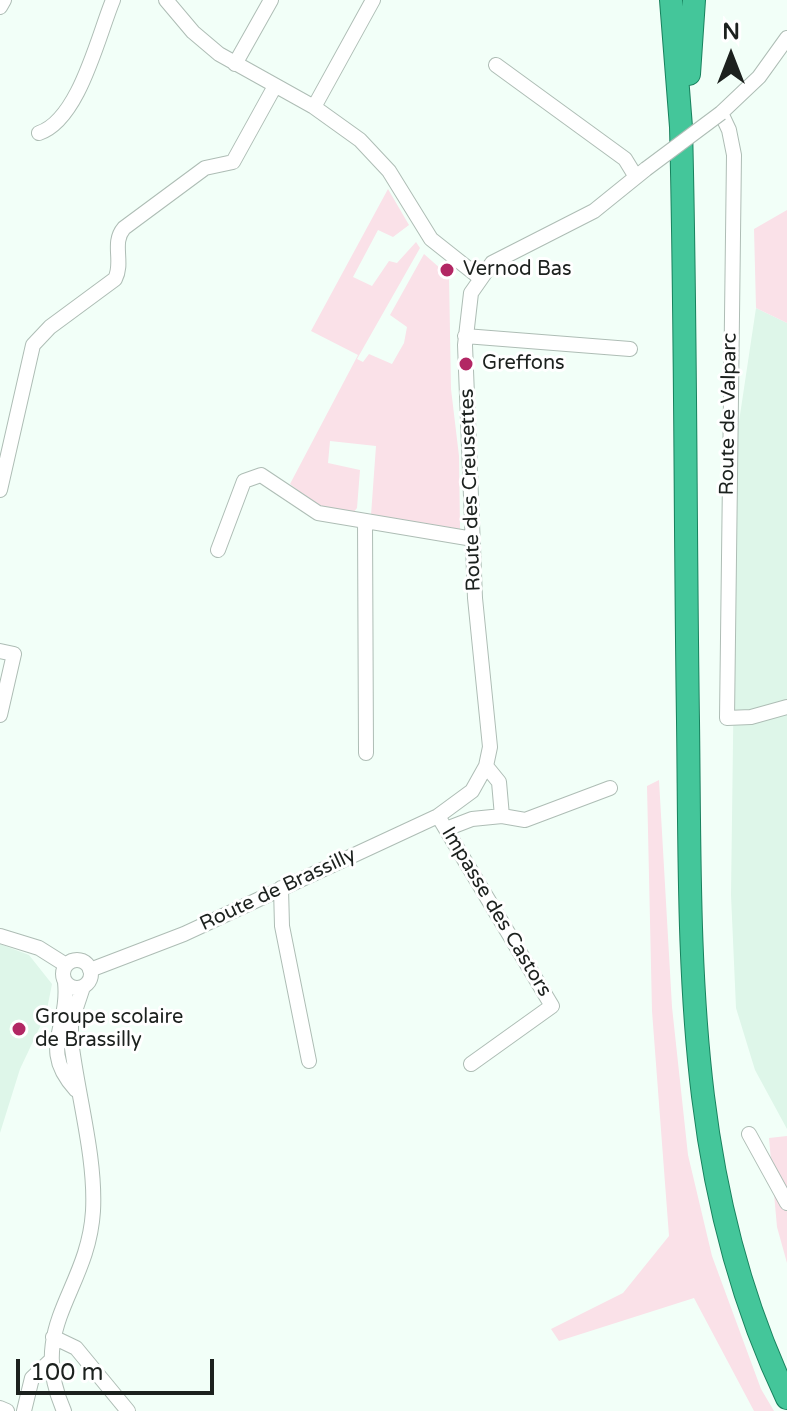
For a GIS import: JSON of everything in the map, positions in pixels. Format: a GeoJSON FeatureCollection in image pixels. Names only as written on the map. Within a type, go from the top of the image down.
{"type":"FeatureCollection","features":[{"type":"Feature","properties":{"kind":"highway"},"geometry":{"type":"LineString","coordinates":[[671,0],[682,179],[690,909],[697,1061],[713,1174],[730,1250],[747,1303],[787,1398]]}},
{"type":"Feature","properties":{"kind":"highway"},"geometry":{"type":"LineString","coordinates":[[682,179],[694,0]]}},
{"type":"Feature","properties":{"kind":"street"},"geometry":{"type":"LineString","coordinates":[[0,7],[4,0]]}},
{"type":"Feature","properties":{"kind":"street"},"geometry":{"type":"LineString","coordinates":[[39,133],[50,127],[72,104],[113,0]]}},
{"type":"Feature","properties":{"kind":"street"},"geometry":{"type":"LineString","coordinates":[[166,0],[193,32],[235,64],[314,107],[368,148],[389,171],[431,239],[479,277],[502,256],[594,211],[721,113],[759,77],[787,38]]}},
{"type":"Feature","properties":{"kind":"street"},"geometry":{"type":"LineString","coordinates":[[235,64],[271,0]]}},
{"type":"Feature","properties":{"kind":"street"},"geometry":{"type":"LineString","coordinates":[[314,107],[373,0]]}},
{"type":"Feature","properties":{"kind":"street"},"geometry":{"type":"LineString","coordinates":[[496,65],[641,173]]}},
{"type":"Feature","properties":{"kind":"street"},"geometry":{"type":"LineString","coordinates":[[0,490],[33,345],[50,327],[115,279],[119,270],[117,241],[124,228],[205,168],[233,162],[275,86]]}},
{"type":"Feature","properties":{"kind":"street","name":"Route de Valparc"},"geometry":{"type":"LineString","coordinates":[[721,113],[729,130],[734,155],[727,718],[751,717],[787,707]]}},
{"type":"Feature","properties":{"kind":"street","name":"Route des Creusettes"},"geometry":{"type":"LineString","coordinates":[[479,277],[471,293],[465,336],[475,598],[489,732],[486,766]]}},
{"type":"Feature","properties":{"kind":"street"},"geometry":{"type":"LineString","coordinates":[[465,336],[630,349]]}},
{"type":"Feature","properties":{"kind":"street"},"geometry":{"type":"LineString","coordinates":[[218,550],[244,481],[256,475],[266,476],[318,513],[473,539]]}},
{"type":"Feature","properties":{"kind":"street"},"geometry":{"type":"LineString","coordinates":[[365,521],[366,753]]}},
{"type":"Feature","properties":{"kind":"street"},"geometry":{"type":"LineString","coordinates":[[0,651],[14,654],[0,715]]}},
{"type":"Feature","properties":{"kind":"street"},"geometry":{"type":"LineString","coordinates":[[486,766],[499,782],[502,816]]}},
{"type":"Feature","properties":{"kind":"street","name":"Route de Brassilly"},"geometry":{"type":"LineString","coordinates":[[90,970],[184,934],[281,888],[442,822],[462,801],[486,766]]}},
{"type":"Feature","properties":{"kind":"street"},"geometry":{"type":"LineString","coordinates":[[442,822],[502,816],[525,820],[610,788]]}},
{"type":"Feature","properties":{"kind":"street","name":"Impasse des Castors"},"geometry":{"type":"LineString","coordinates":[[442,822],[552,1006],[471,1064]]}},
{"type":"Feature","properties":{"kind":"street"},"geometry":{"type":"LineString","coordinates":[[281,888],[282,926],[309,1061]]}},
{"type":"Feature","properties":{"kind":"street"},"geometry":{"type":"LineString","coordinates":[[0,936],[39,948],[66,965],[81,961],[90,970],[71,1031],[91,1184],[92,1222],[86,1255],[53,1337],[50,1361],[64,1411]]}},
{"type":"Feature","properties":{"kind":"street"},"geometry":{"type":"LineString","coordinates":[[66,965],[63,972],[65,1007],[56,1035],[57,1059],[77,1091]]}},
{"type":"Feature","properties":{"kind":"street"},"geometry":{"type":"LineString","coordinates":[[65,982],[75,988],[83,987]]}},
{"type":"Feature","properties":{"kind":"street"},"geometry":{"type":"LineString","coordinates":[[749,1134],[787,1203]]}},
{"type":"Feature","properties":{"kind":"street"},"geometry":{"type":"LineString","coordinates":[[53,1337],[73,1346],[128,1411]]}},
{"type":"Feature","properties":{"kind":"street"},"geometry":{"type":"LineString","coordinates":[[24,1411],[32,1378],[50,1361]]}},
{"type":"Feature","properties":{"kind":"street"},"geometry":{"type":"LineString","coordinates":[[0,1408],[7,1411]]}},
{"type":"Feature","properties":{"kind":"shaded area"},"geometry":{"type":"Polygon","coordinates":[[[388,189],[409,225],[393,237],[378,230],[353,277],[372,286],[389,261],[397,263],[416,242],[420,248],[357,359],[363,362],[369,354],[392,364],[404,343],[407,327],[390,315],[424,254],[449,276],[451,389],[459,456],[460,529],[371,515],[376,446],[330,441],[328,463],[360,470],[357,508],[353,513],[323,510],[290,484],[358,355],[311,331],[388,189]]]}},
{"type":"Feature","properties":{"kind":"shaded area"},"geometry":{"type":"Polygon","coordinates":[[[787,210],[787,323],[756,308],[754,229],[787,210]]]}},
{"type":"Feature","properties":{"kind":"shaded area"},"geometry":{"type":"Polygon","coordinates":[[[756,308],[787,323],[787,1129],[755,1070],[736,1008],[731,895],[737,435],[756,308]]]}},
{"type":"Feature","properties":{"kind":"shaded area"},"geometry":{"type":"Polygon","coordinates":[[[659,780],[672,1007],[688,1155],[712,1256],[761,1389],[774,1411],[754,1411],[694,1298],[559,1341],[551,1329],[623,1293],[669,1236],[652,1011],[647,786],[659,780]]]}},
{"type":"Feature","properties":{"kind":"shaded area","name":"Groupe scolaire de Brassilly"},"geometry":{"type":"Polygon","coordinates":[[[0,944],[29,955],[52,984],[46,1014],[20,1069],[0,1133],[0,944]]]}},
{"type":"Feature","properties":{"kind":"shaded area"},"geometry":{"type":"Polygon","coordinates":[[[787,1136],[787,1263],[777,1227],[769,1138],[787,1136]]]}},
{"type":"Feature","properties":{"kind":"place","name":"Vernod Bas"},"geometry":{"type":"Point","coordinates":[447,270]}},
{"type":"Feature","properties":{"kind":"place","name":"Greffons"},"geometry":{"type":"Point","coordinates":[466,364]}},
{"type":"Feature","properties":{"kind":"place","name":"Groupe scolaire de Brassilly"},"geometry":{"type":"Point","coordinates":[19,1029]}}]}
